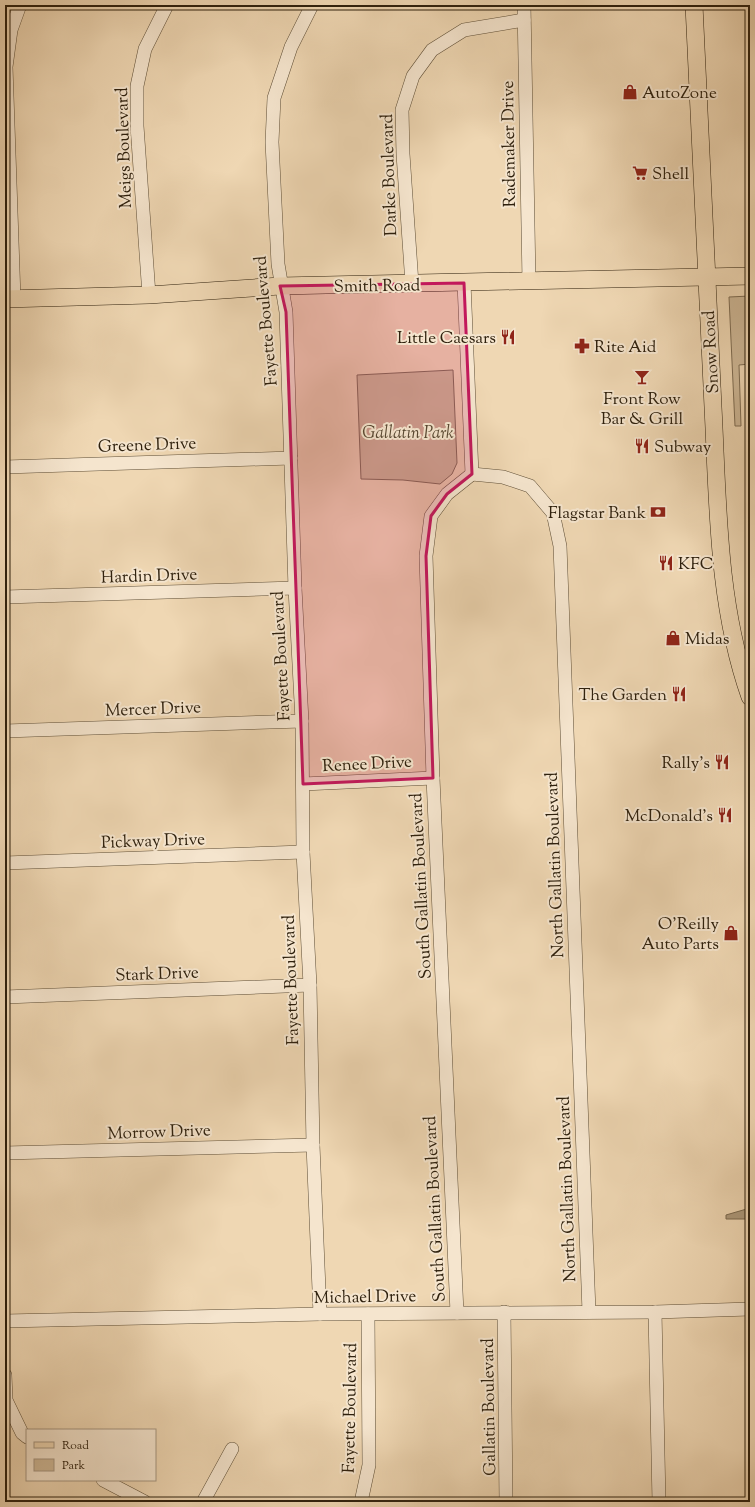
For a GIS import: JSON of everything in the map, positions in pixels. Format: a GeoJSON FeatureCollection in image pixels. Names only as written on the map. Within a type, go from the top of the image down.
{"type":"FeatureCollection","features":[{"type":"Feature","properties":{"kind":"main road","name":"Snow Road"},"geometry":{"type":"LineString","coordinates":[[694,5],[718,520],[726,598],[737,652],[750,697]]}},
{"type":"Feature","properties":{"kind":"main road","name":"Smith Road"},"geometry":{"type":"LineString","coordinates":[[10,299],[149,295],[280,286],[529,282],[750,276]]}},
{"type":"Feature","properties":{"kind":"street"},"geometry":{"type":"LineString","coordinates":[[10,299],[6,67],[11,30],[20,5]]}},
{"type":"Feature","properties":{"kind":"street","name":"Meigs Boulevard"},"geometry":{"type":"LineString","coordinates":[[149,295],[138,126],[137,86],[145,49],[167,5]]}},
{"type":"Feature","properties":{"kind":"street","name":"Fayette Boulevard"},"geometry":{"type":"LineString","coordinates":[[312,5],[291,47],[274,98],[272,142],[280,286],[286,312],[295,588],[302,722],[303,852],[310,985],[313,1145],[320,1314]]}},
{"type":"Feature","properties":{"kind":"street","name":"Rademaker Drive"},"geometry":{"type":"LineString","coordinates":[[524,5],[529,282]]}},
{"type":"Feature","properties":{"kind":"street","name":"Darke Boulevard"},"geometry":{"type":"LineString","coordinates":[[412,284],[403,154],[402,110],[413,76],[432,50],[464,30],[524,20]]}},
{"type":"Feature","properties":{"kind":"street"},"geometry":{"type":"LineString","coordinates":[[464,283],[472,474]]}},
{"type":"Feature","properties":{"kind":"street","name":"Greene Drive"},"geometry":{"type":"LineString","coordinates":[[5,467],[291,458]]}},
{"type":"Feature","properties":{"kind":"street","name":"South Gallatin Boulevard"},"geometry":{"type":"LineString","coordinates":[[457,1313],[433,778],[426,564],[431,516],[447,494],[472,474]]}},
{"type":"Feature","properties":{"kind":"street","name":"North Gallatin Boulevard"},"geometry":{"type":"LineString","coordinates":[[472,474],[504,477],[530,486],[553,513],[560,546],[589,1312]]}},
{"type":"Feature","properties":{"kind":"street","name":"Hardin Drive"},"geometry":{"type":"LineString","coordinates":[[5,598],[295,588]]}},
{"type":"Feature","properties":{"kind":"street","name":"Mercer Drive"},"geometry":{"type":"LineString","coordinates":[[5,731],[302,722]]}},
{"type":"Feature","properties":{"kind":"street","name":"Renee Drive"},"geometry":{"type":"LineString","coordinates":[[303,784],[433,778]]}},
{"type":"Feature","properties":{"kind":"street","name":"Pickway Drive"},"geometry":{"type":"LineString","coordinates":[[5,863],[303,852]]}},
{"type":"Feature","properties":{"kind":"street","name":"Stark Drive"},"geometry":{"type":"LineString","coordinates":[[5,997],[310,985]]}},
{"type":"Feature","properties":{"kind":"street","name":"Morrow Drive"},"geometry":{"type":"LineString","coordinates":[[5,1153],[313,1145]]}},
{"type":"Feature","properties":{"kind":"street","name":"Michael Drive"},"geometry":{"type":"LineString","coordinates":[[5,1321],[320,1314],[655,1312],[750,1309]]}},
{"type":"Feature","properties":{"kind":"street","name":"Gallatin Boulevard"},"geometry":{"type":"LineString","coordinates":[[504,1312],[506,1502]]}},
{"type":"Feature","properties":{"kind":"street"},"geometry":{"type":"LineString","coordinates":[[655,1312],[658,1502]]}},
{"type":"Feature","properties":{"kind":"street","name":"Fayette Boulevard"},"geometry":{"type":"LineString","coordinates":[[362,1502],[369,1465],[368,1314]]}},
{"type":"Feature","properties":{"kind":"street"},"geometry":{"type":"LineString","coordinates":[[5,1375],[6,1400],[22,1433],[26,1436]]}},
{"type":"Feature","properties":{"kind":"street"},"geometry":{"type":"LineString","coordinates":[[203,1502],[232,1449]]}},
{"type":"Feature","properties":{"kind":"street"},"geometry":{"type":"LineString","coordinates":[[105,1481],[145,1502]]}},
{"type":"Feature","properties":{"kind":"highlighted area"},"geometry":{"type":"Polygon","coordinates":[[[464,283],[472,474],[447,494],[431,516],[426,556],[433,778],[303,784],[286,312],[280,286],[464,283]]]}},
{"type":"Feature","properties":{"kind":"green space"},"geometry":{"type":"Polygon","coordinates":[[[750,296],[750,364],[739,365],[741,426],[735,426],[729,297],[750,296]]]}},
{"type":"Feature","properties":{"kind":"green space","name":"Gallatin Park"},"geometry":{"type":"Polygon","coordinates":[[[453,370],[457,463],[452,474],[440,484],[403,480],[361,479],[357,375],[453,370]]]}},
{"type":"Feature","properties":{"kind":"shaded area"},"geometry":{"type":"Polygon","coordinates":[[[750,1208],[750,1219],[726,1219],[726,1215],[750,1208]]]}},
{"type":"Feature","properties":{"kind":"place","name":"AutoZone"},"geometry":{"type":"Point","coordinates":[630,92]}},
{"type":"Feature","properties":{"kind":"place","name":"Shell"},"geometry":{"type":"Point","coordinates":[640,173]}},
{"type":"Feature","properties":{"kind":"place","name":"Little Caesars"},"geometry":{"type":"Point","coordinates":[508,337]}},
{"type":"Feature","properties":{"kind":"place","name":"Rite Aid"},"geometry":{"type":"Point","coordinates":[582,346]}},
{"type":"Feature","properties":{"kind":"place","name":"Front Row Bar & Grill"},"geometry":{"type":"Point","coordinates":[642,377]}},
{"type":"Feature","properties":{"kind":"place","name":"Subway"},"geometry":{"type":"Point","coordinates":[642,446]}},
{"type":"Feature","properties":{"kind":"place","name":"Flagstar Bank"},"geometry":{"type":"Point","coordinates":[658,512]}},
{"type":"Feature","properties":{"kind":"place","name":"KFC"},"geometry":{"type":"Point","coordinates":[666,563]}},
{"type":"Feature","properties":{"kind":"place","name":"Midas"},"geometry":{"type":"Point","coordinates":[673,638]}},
{"type":"Feature","properties":{"kind":"place","name":"The Garden"},"geometry":{"type":"Point","coordinates":[679,694]}},
{"type":"Feature","properties":{"kind":"place","name":"Rally's"},"geometry":{"type":"Point","coordinates":[722,762]}},
{"type":"Feature","properties":{"kind":"place","name":"McDonald's"},"geometry":{"type":"Point","coordinates":[725,815]}},
{"type":"Feature","properties":{"kind":"place","name":"O'Reilly Auto Parts"},"geometry":{"type":"Point","coordinates":[731,933]}}]}
